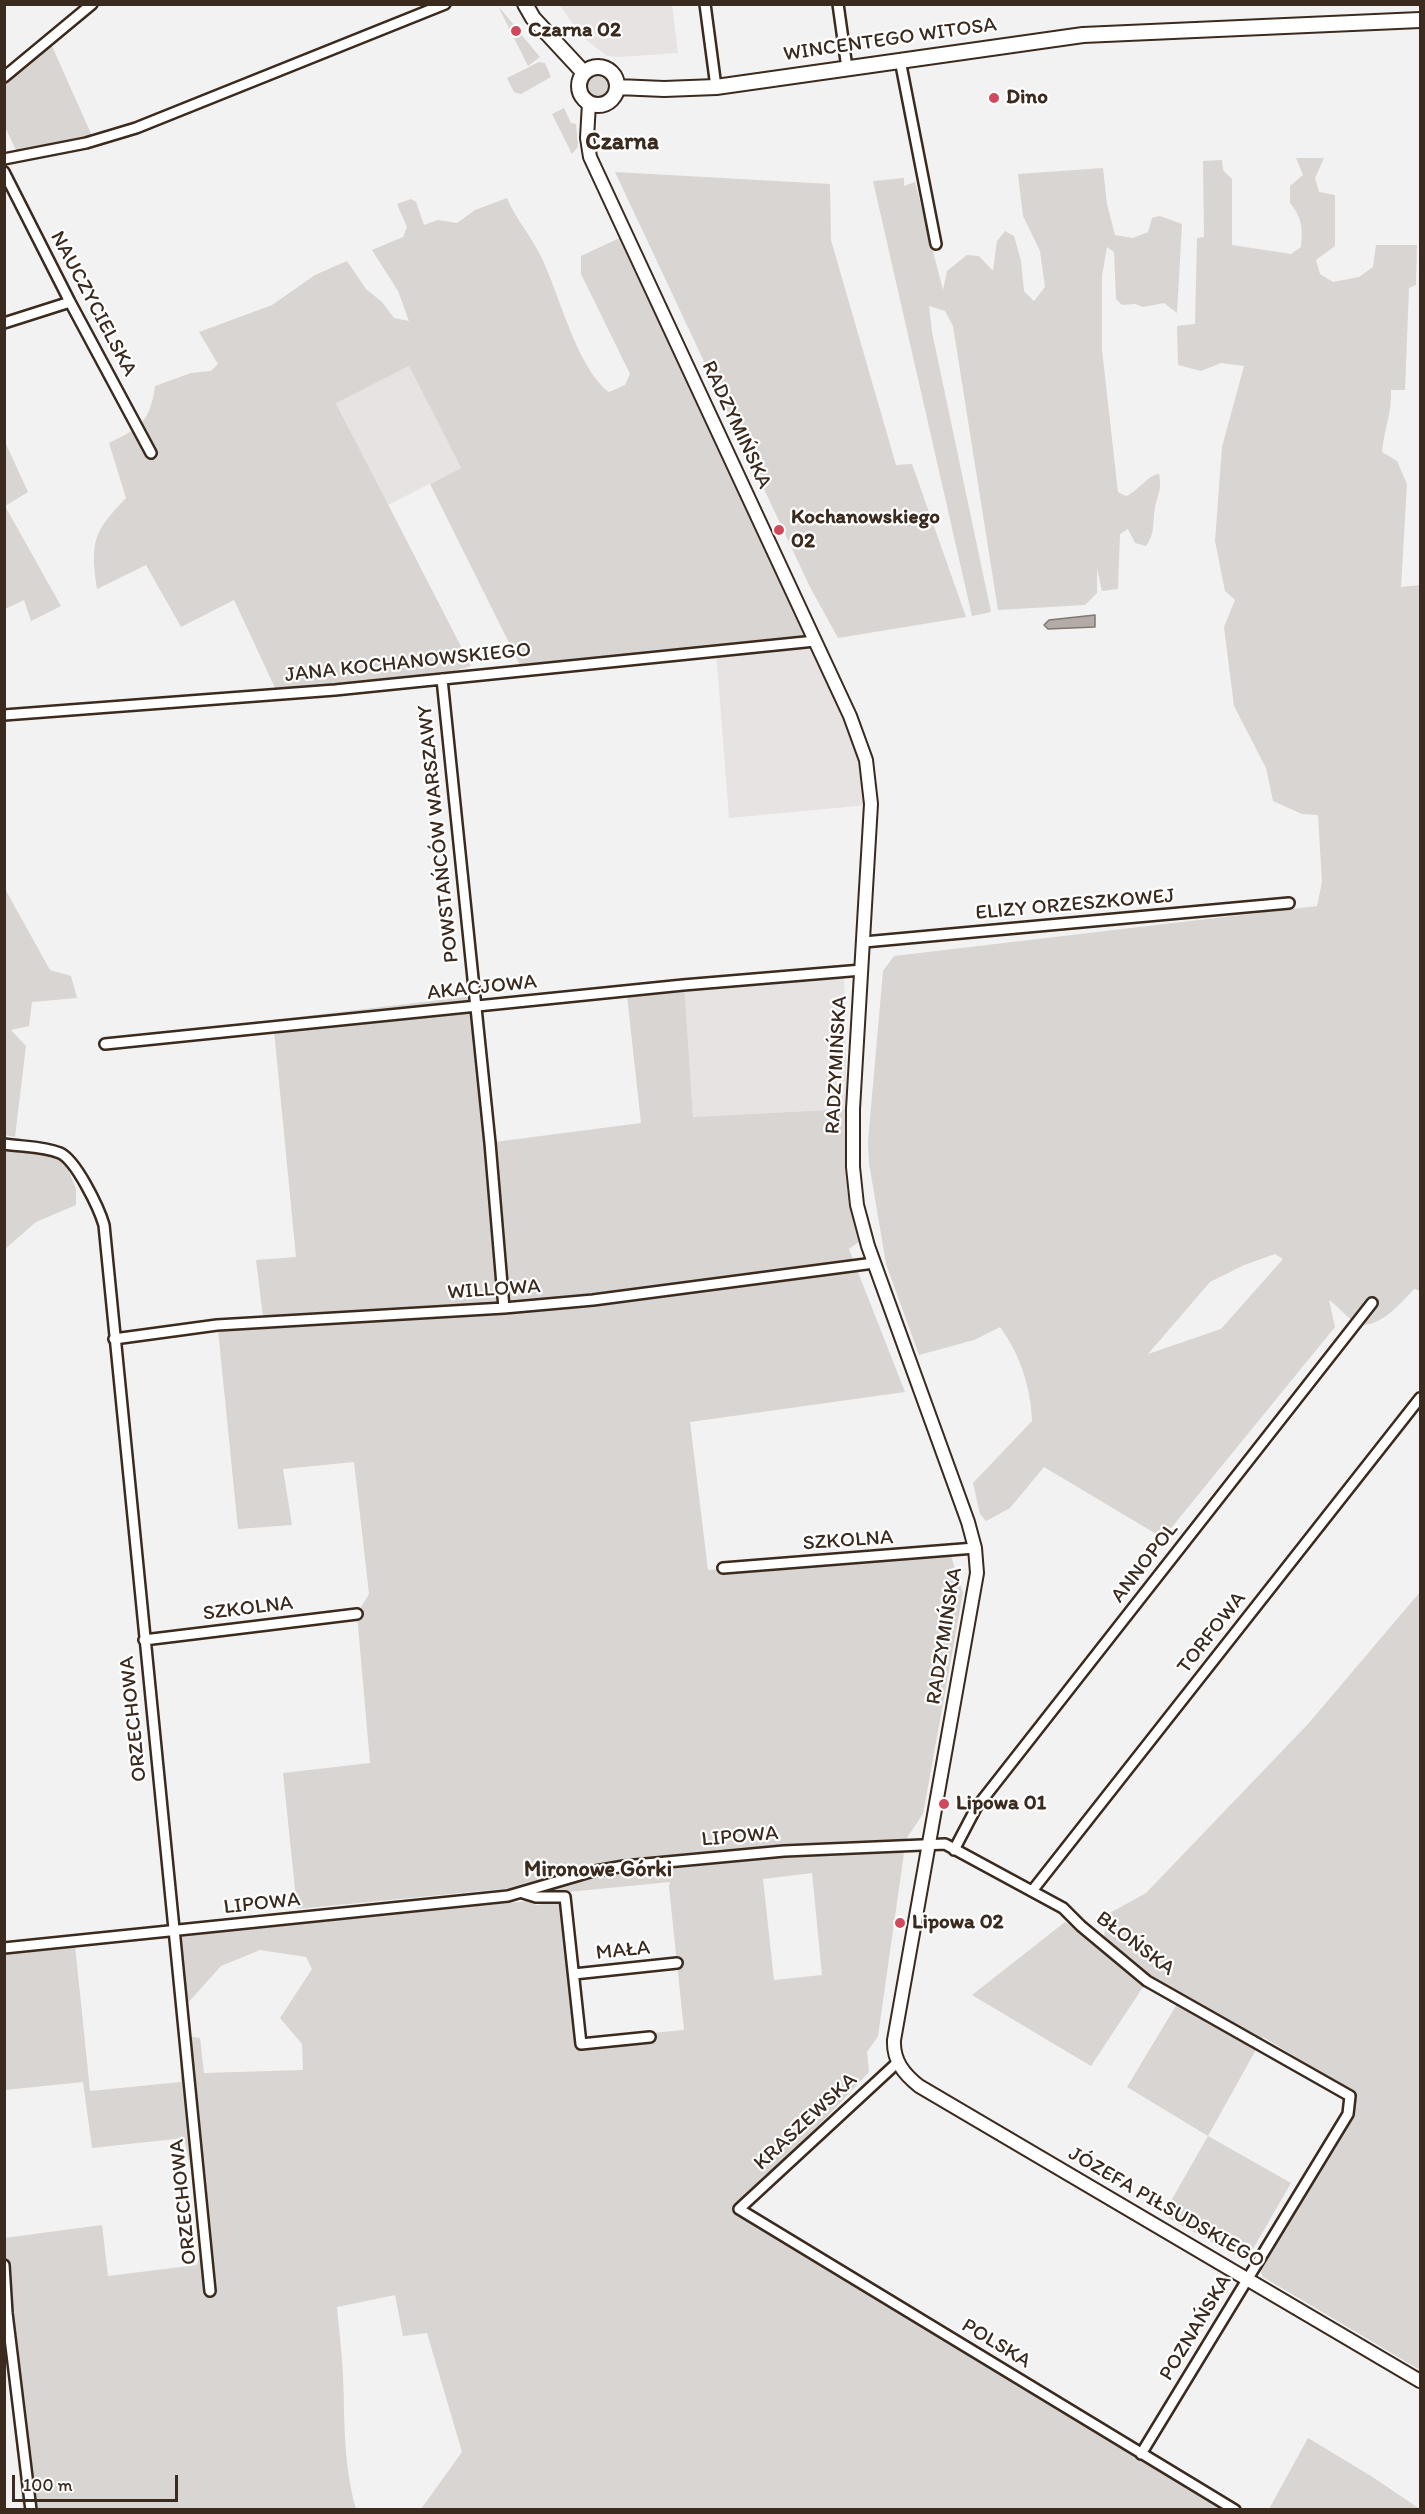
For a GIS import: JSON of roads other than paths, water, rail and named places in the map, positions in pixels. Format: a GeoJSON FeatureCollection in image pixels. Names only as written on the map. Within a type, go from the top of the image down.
{"type":"FeatureCollection","features":[{"type":"Feature","properties":{"kind":"main road"},"geometry":{"type":"LineString","coordinates":[[525,4],[533,18],[584,73]]}},
{"type":"Feature","properties":{"kind":"main road","name":"WINCENTEGO WITOSA"},"geometry":{"type":"LineString","coordinates":[[617,87],[684,89],[716,87],[1083,35],[1420,20]]}},
{"type":"Feature","properties":{"kind":"main road"},"geometry":{"type":"LineString","coordinates":[[602,68],[613,75],[617,87],[616,93],[607,102],[595,105],[589,103],[579,89],[584,73],[590,69],[602,68]]}},
{"type":"Feature","properties":{"kind":"street"},"geometry":{"type":"LineString","coordinates":[[4,77],[92,4]]}},
{"type":"Feature","properties":{"kind":"street"},"geometry":{"type":"LineString","coordinates":[[4,159],[96,140],[136,128],[445,4]]}},
{"type":"Feature","properties":{"kind":"street"},"geometry":{"type":"LineString","coordinates":[[705,4],[716,87]]}},
{"type":"Feature","properties":{"kind":"street"},"geometry":{"type":"LineString","coordinates":[[838,4],[847,68]]}},
{"type":"Feature","properties":{"kind":"street"},"geometry":{"type":"LineString","coordinates":[[900,60],[936,244]]}},
{"type":"Feature","properties":{"kind":"street","name":"RADZYMIŃSKA"},"geometry":{"type":"LineString","coordinates":[[589,103],[587,138],[590,157],[815,641],[859,740],[869,777],[871,815],[853,1109],[853,1167],[857,1205],[874,1263],[975,1548],[975,1594],[894,2040],[898,2062]]}},
{"type":"Feature","properties":{"kind":"street","name":"NAUCZYCIELSKA"},"geometry":{"type":"LineString","coordinates":[[4,172],[151,453]]}},
{"type":"Feature","properties":{"kind":"street"},"geometry":{"type":"LineString","coordinates":[[4,323],[70,302]]}},
{"type":"Feature","properties":{"kind":"street","name":"JANA KOCHANOWSKIEGO"},"geometry":{"type":"LineString","coordinates":[[4,715],[335,690],[815,641]]}},
{"type":"Feature","properties":{"kind":"street","name":"POWSTAŃCÓW WARSZAWY"},"geometry":{"type":"LineString","coordinates":[[442,679],[490,1143],[504,1308]]}},
{"type":"Feature","properties":{"kind":"street","name":"ELIZY ORZESZKOWEJ"},"geometry":{"type":"LineString","coordinates":[[864,942],[1289,903]]}},
{"type":"Feature","properties":{"kind":"street","name":"AKACJOWA"},"geometry":{"type":"LineString","coordinates":[[105,1044],[862,970]]}},
{"type":"Feature","properties":{"kind":"street","name":"ORZECHOWA"},"geometry":{"type":"LineString","coordinates":[[4,1144],[43,1148],[63,1154],[76,1171],[100,1212],[104,1225],[210,2291]]}},
{"type":"Feature","properties":{"kind":"street","name":"WILLOWA"},"geometry":{"type":"LineString","coordinates":[[114,1339],[217,1325],[504,1308],[593,1300],[874,1263]]}},
{"type":"Feature","properties":{"kind":"street","name":"ANNOPOL"},"geometry":{"type":"LineString","coordinates":[[954,1850],[976,1808],[1372,1303]]}},
{"type":"Feature","properties":{"kind":"street","name":"TORFOWA"},"geometry":{"type":"LineString","coordinates":[[1032,1891],[1420,1398]]}},
{"type":"Feature","properties":{"kind":"street","name":"SZKOLNA"},"geometry":{"type":"LineString","coordinates":[[723,1568],[975,1548]]}},
{"type":"Feature","properties":{"kind":"street","name":"SZKOLNA"},"geometry":{"type":"LineString","coordinates":[[144,1640],[357,1614]]}},
{"type":"Feature","properties":{"kind":"street","name":"BŁOŃSKA"},"geometry":{"type":"LineString","coordinates":[[929,1844],[945,1844],[1063,1908],[1147,1981],[1350,2096]]}},
{"type":"Feature","properties":{"kind":"street","name":"LIPOWA"},"geometry":{"type":"LineString","coordinates":[[523,1893],[533,1887],[624,1866],[784,1851],[929,1844]]}},
{"type":"Feature","properties":{"kind":"street","name":"LIPOWA"},"geometry":{"type":"LineString","coordinates":[[4,1948],[523,1893],[536,1897],[565,1897],[574,1974]]}},
{"type":"Feature","properties":{"kind":"street","name":"MAŁA"},"geometry":{"type":"LineString","coordinates":[[574,1974],[676,1963]]}},
{"type":"Feature","properties":{"kind":"street"},"geometry":{"type":"LineString","coordinates":[[574,1974],[581,2044],[650,2037]]}},
{"type":"Feature","properties":{"kind":"street","name":"KRASZEWSKA"},"geometry":{"type":"LineString","coordinates":[[739,2208],[898,2062]]}},
{"type":"Feature","properties":{"kind":"street","name":"JÓZEFA PIŁSUDSKIEGO"},"geometry":{"type":"LineString","coordinates":[[898,2062],[919,2086],[1420,2381]]}},
{"type":"Feature","properties":{"kind":"street","name":"POZNAŃSKA"},"geometry":{"type":"LineString","coordinates":[[1141,2454],[1348,2114],[1350,2096]]}},
{"type":"Feature","properties":{"kind":"street","name":"POLSKA"},"geometry":{"type":"LineString","coordinates":[[739,2208],[1235,2510]]}},
{"type":"Feature","properties":{"kind":"street"},"geometry":{"type":"LineString","coordinates":[[4,2265],[7,2313],[31,2510]]}},
{"type":"Feature","properties":{"kind":"place","name":"Czarna 02"},"geometry":{"type":"Point","coordinates":[516,31]}},
{"type":"Feature","properties":{"kind":"place","name":"Dino"},"geometry":{"type":"Point","coordinates":[994,98]}},
{"type":"Feature","properties":{"kind":"place","name":"Kochanowskiego 02"},"geometry":{"type":"Point","coordinates":[779,530]}},
{"type":"Feature","properties":{"kind":"place","name":"Lipowa 01"},"geometry":{"type":"Point","coordinates":[944,1804]}},
{"type":"Feature","properties":{"kind":"place","name":"Lipowa 02"},"geometry":{"type":"Point","coordinates":[900,1923]}},
{"type":"Feature","properties":{"kind":"district","name":"Czarna"},"geometry":{"type":"Point","coordinates":[622,143]}},
{"type":"Feature","properties":{"kind":"district","name":"Mironowe Górki"},"geometry":{"type":"Point","coordinates":[598,1870]}}]}
